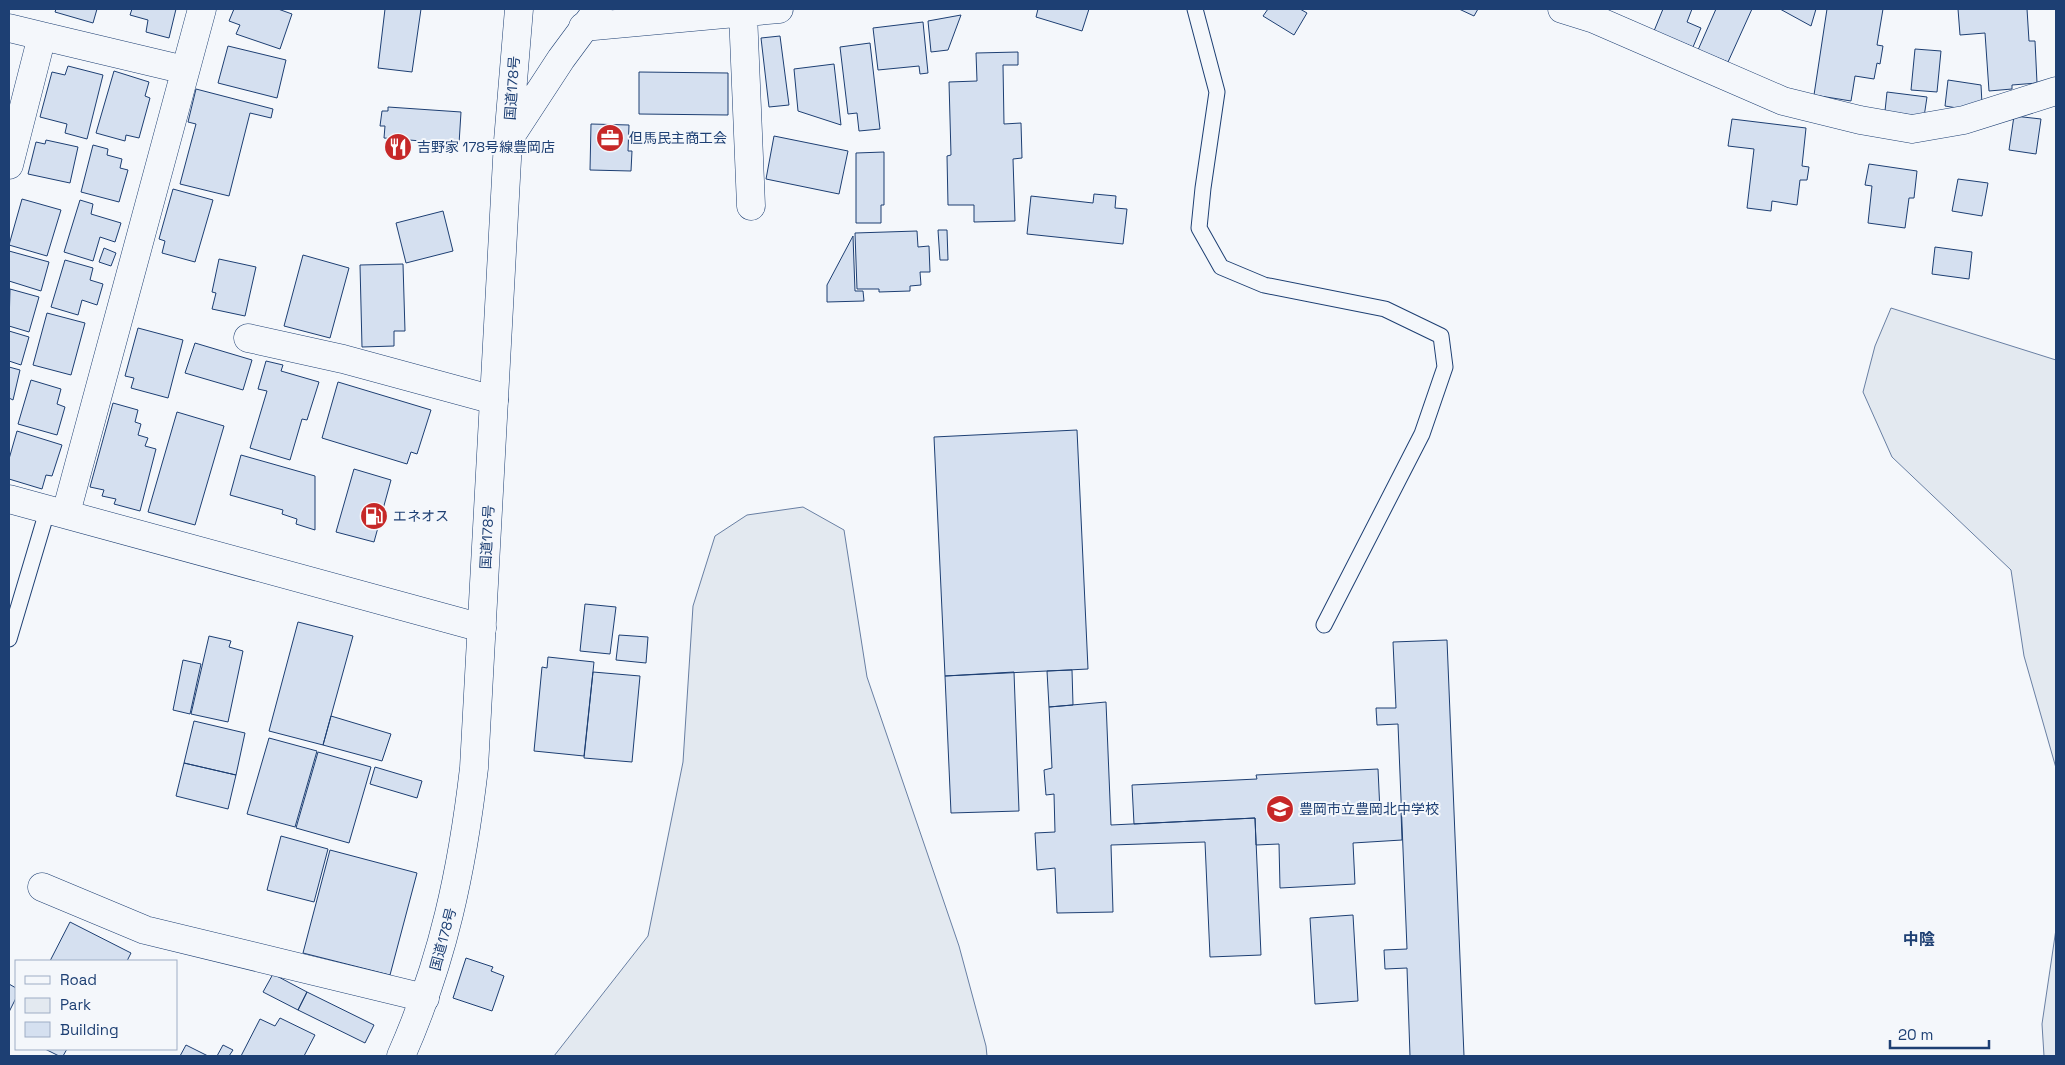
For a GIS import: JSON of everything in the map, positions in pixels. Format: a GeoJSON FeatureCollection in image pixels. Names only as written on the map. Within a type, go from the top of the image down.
{"type":"FeatureCollection","features":[{"type":"Feature","properties":{"kind":"main road"},"geometry":{"type":"LineString","coordinates":[[57,511],[202,9]]}},
{"type":"Feature","properties":{"kind":"main road","name":"国道178号"},"geometry":{"type":"LineString","coordinates":[[401,1056],[425,998],[439,957],[454,897],[467,830],[474,768],[508,141],[520,9]]}},
{"type":"Feature","properties":{"kind":"main road"},"geometry":{"type":"LineString","coordinates":[[508,141],[540,89],[591,18],[743,13],[779,9]]}},
{"type":"Feature","properties":{"kind":"main road"},"geometry":{"type":"LineString","coordinates":[[1562,9],[1594,19],[1783,101],[1860,120],[1912,128],[1964,120],[2056,91]]}},
{"type":"Feature","properties":{"kind":"main road"},"geometry":{"type":"LineString","coordinates":[[743,13],[751,206]]}},
{"type":"Feature","properties":{"kind":"main road"},"geometry":{"type":"LineString","coordinates":[[9,28],[185,70]]}},
{"type":"Feature","properties":{"kind":"main road"},"geometry":{"type":"LineString","coordinates":[[9,165],[42,36]]}},
{"type":"Feature","properties":{"kind":"main road"},"geometry":{"type":"LineString","coordinates":[[248,338],[343,359],[494,400]]}},
{"type":"Feature","properties":{"kind":"main road"},"geometry":{"type":"LineString","coordinates":[[9,498],[482,628]]}},
{"type":"Feature","properties":{"kind":"main road"},"geometry":{"type":"LineString","coordinates":[[42,887],[145,930],[425,998]]}},
{"type":"Feature","properties":{"kind":"lane"},"geometry":{"type":"LineString","coordinates":[[1196,9],[1217,92],[1199,228],[1221,266],[1264,284],[1385,309],[1441,336],[1445,366],[1422,434],[1324,625]]}},
{"type":"Feature","properties":{"kind":"lane"},"geometry":{"type":"LineString","coordinates":[[9,639],[57,511]]}},
{"type":"Feature","properties":{"kind":"green space"},"geometry":{"type":"Polygon","coordinates":[[[1891,308],[2056,360],[2056,768],[2024,656],[2011,570],[1892,457],[1863,392],[1875,346],[1891,308]]]}},
{"type":"Feature","properties":{"kind":"green space"},"geometry":{"type":"Polygon","coordinates":[[[803,507],[844,530],[867,677],[959,946],[987,1056],[554,1056],[648,936],[683,762],[693,606],[715,536],[747,515],[803,507]]]}},
{"type":"Feature","properties":{"kind":"green space"},"geometry":{"type":"Polygon","coordinates":[[[2056,929],[2056,1056],[2044,1056],[2042,1024],[2056,929]]]}},
{"type":"Feature","properties":{"kind":"building"},"geometry":{"type":"Polygon","coordinates":[[[56,9],[97,9],[93,23],[55,12],[56,9]]]}},
{"type":"Feature","properties":{"kind":"building"},"geometry":{"type":"Polygon","coordinates":[[[132,9],[176,9],[169,38],[146,32],[148,20],[130,15],[132,9]]]}},
{"type":"Feature","properties":{"kind":"building"},"geometry":{"type":"Polygon","coordinates":[[[234,9],[278,9],[292,14],[280,49],[236,34],[240,25],[229,21],[234,9]]]}},
{"type":"Feature","properties":{"kind":"building"},"geometry":{"type":"Polygon","coordinates":[[[385,9],[421,9],[412,72],[378,68],[385,9]]]}},
{"type":"Feature","properties":{"kind":"building"},"geometry":{"type":"Polygon","coordinates":[[[1038,9],[1089,9],[1082,31],[1036,17],[1038,9]]]}},
{"type":"Feature","properties":{"kind":"building"},"geometry":{"type":"Polygon","coordinates":[[[1268,9],[1300,9],[1307,13],[1294,35],[1263,16],[1268,9]]]}},
{"type":"Feature","properties":{"kind":"building"},"geometry":{"type":"Polygon","coordinates":[[[1459,9],[1478,9],[1474,16],[1459,9]]]}},
{"type":"Feature","properties":{"kind":"building"},"geometry":{"type":"Polygon","coordinates":[[[1663,9],[1692,9],[1687,22],[1701,28],[1693,47],[1654,31],[1663,9]]]}},
{"type":"Feature","properties":{"kind":"building"},"geometry":{"type":"Polygon","coordinates":[[[1716,9],[1752,9],[1728,62],[1698,50],[1716,9]]]}},
{"type":"Feature","properties":{"kind":"building"},"geometry":{"type":"Polygon","coordinates":[[[1780,9],[1816,9],[1811,26],[1780,9]]]}},
{"type":"Feature","properties":{"kind":"building"},"geometry":{"type":"Polygon","coordinates":[[[1827,9],[1883,9],[1877,45],[1883,46],[1880,64],[1877,63],[1874,79],[1855,76],[1851,101],[1814,95],[1827,9]]]}},
{"type":"Feature","properties":{"kind":"building"},"geometry":{"type":"Polygon","coordinates":[[[1958,9],[2027,9],[2029,41],[2035,41],[2037,83],[2012,85],[2012,89],[1989,91],[1985,33],[1960,35],[1958,9]]]}},
{"type":"Feature","properties":{"kind":"building"},"geometry":{"type":"Polygon","coordinates":[[[961,15],[948,50],[931,52],[928,21],[961,15]]]}},
{"type":"Feature","properties":{"kind":"building"},"geometry":{"type":"Polygon","coordinates":[[[923,22],[928,73],[920,74],[919,66],[878,70],[873,28],[923,22]]]}},
{"type":"Feature","properties":{"kind":"building"},"geometry":{"type":"Polygon","coordinates":[[[780,36],[789,105],[769,107],[761,38],[780,36]]]}},
{"type":"Feature","properties":{"kind":"building"},"geometry":{"type":"Polygon","coordinates":[[[870,43],[880,129],[859,131],[857,113],[848,114],[840,47],[870,43]]]}},
{"type":"Feature","properties":{"kind":"building"},"geometry":{"type":"Polygon","coordinates":[[[228,46],[286,60],[277,98],[218,83],[228,46]]]}},
{"type":"Feature","properties":{"kind":"building"},"geometry":{"type":"Polygon","coordinates":[[[1915,49],[1941,51],[1937,92],[1911,90],[1915,49]]]}},
{"type":"Feature","properties":{"kind":"building"},"geometry":{"type":"Polygon","coordinates":[[[1018,52],[1018,65],[1003,65],[1004,124],[1021,123],[1022,158],[1013,159],[1015,221],[974,222],[974,205],[948,205],[947,156],[951,155],[949,82],[977,81],[976,53],[1018,52]]]}},
{"type":"Feature","properties":{"kind":"building"},"geometry":{"type":"Polygon","coordinates":[[[834,64],[841,125],[798,111],[794,69],[834,64]]]}},
{"type":"Feature","properties":{"kind":"building"},"geometry":{"type":"Polygon","coordinates":[[[68,66],[103,75],[87,139],[65,133],[67,124],[40,117],[52,72],[65,75],[68,66]]]}},
{"type":"Feature","properties":{"kind":"building"},"geometry":{"type":"Polygon","coordinates":[[[114,71],[149,82],[145,96],[150,98],[139,138],[126,135],[125,141],[96,133],[114,71]]]}},
{"type":"Feature","properties":{"kind":"building"},"geometry":{"type":"Polygon","coordinates":[[[639,72],[728,73],[728,115],[639,114],[639,72]]]}},
{"type":"Feature","properties":{"kind":"building"},"geometry":{"type":"Polygon","coordinates":[[[1948,80],[1981,85],[1982,104],[1963,109],[1945,106],[1948,80]]]}},
{"type":"Feature","properties":{"kind":"building"},"geometry":{"type":"Polygon","coordinates":[[[196,89],[273,109],[271,118],[250,113],[229,196],[180,184],[196,124],[188,122],[196,89]]]}},
{"type":"Feature","properties":{"kind":"building"},"geometry":{"type":"Polygon","coordinates":[[[1887,92],[1927,97],[1924,117],[1885,111],[1887,92]]]}},
{"type":"Feature","properties":{"kind":"building"},"geometry":{"type":"Polygon","coordinates":[[[388,107],[461,112],[459,144],[384,138],[385,126],[380,126],[382,111],[388,111],[388,107]]]}},
{"type":"Feature","properties":{"kind":"building"},"geometry":{"type":"Polygon","coordinates":[[[2014,116],[2041,119],[2036,154],[2009,150],[2014,116]]]}},
{"type":"Feature","properties":{"kind":"building"},"geometry":{"type":"Polygon","coordinates":[[[1732,119],[1806,128],[1802,166],[1809,167],[1807,180],[1800,180],[1797,205],[1772,201],[1771,211],[1747,208],[1754,149],[1728,146],[1732,119]]]}},
{"type":"Feature","properties":{"kind":"building","name":"但馬民主商工会"},"geometry":{"type":"Polygon","coordinates":[[[591,124],[629,125],[628,151],[632,151],[631,171],[590,170],[591,124]]]}},
{"type":"Feature","properties":{"kind":"building"},"geometry":{"type":"Polygon","coordinates":[[[774,136],[848,151],[839,194],[766,179],[774,136]]]}},
{"type":"Feature","properties":{"kind":"building"},"geometry":{"type":"Polygon","coordinates":[[[46,140],[78,147],[70,183],[28,174],[36,142],[45,144],[46,140]]]}},
{"type":"Feature","properties":{"kind":"building"},"geometry":{"type":"Polygon","coordinates":[[[93,145],[108,149],[107,155],[122,159],[120,168],[128,170],[119,202],[81,192],[93,145]]]}},
{"type":"Feature","properties":{"kind":"building"},"geometry":{"type":"Polygon","coordinates":[[[884,152],[884,205],[881,205],[881,223],[856,223],[856,153],[884,152]]]}},
{"type":"Feature","properties":{"kind":"building"},"geometry":{"type":"Polygon","coordinates":[[[1869,164],[1917,171],[1914,198],[1909,198],[1905,228],[1868,223],[1872,186],[1865,185],[1869,164]]]}},
{"type":"Feature","properties":{"kind":"building"},"geometry":{"type":"Polygon","coordinates":[[[1958,179],[1988,183],[1982,216],[1952,211],[1958,179]]]}},
{"type":"Feature","properties":{"kind":"building"},"geometry":{"type":"Polygon","coordinates":[[[173,189],[213,200],[195,262],[162,253],[165,241],[159,239],[173,189]]]}},
{"type":"Feature","properties":{"kind":"building"},"geometry":{"type":"Polygon","coordinates":[[[1094,194],[1116,196],[1115,208],[1127,209],[1123,244],[1027,234],[1031,196],[1093,203],[1094,194]]]}},
{"type":"Feature","properties":{"kind":"building"},"geometry":{"type":"Polygon","coordinates":[[[22,199],[61,210],[47,256],[9,245],[22,199]]]}},
{"type":"Feature","properties":{"kind":"building"},"geometry":{"type":"Polygon","coordinates":[[[80,200],[93,204],[91,214],[121,223],[115,242],[100,237],[93,261],[64,252],[80,200]]]}},
{"type":"Feature","properties":{"kind":"building"},"geometry":{"type":"Polygon","coordinates":[[[443,211],[453,251],[406,263],[396,223],[443,211]]]}},
{"type":"Feature","properties":{"kind":"building"},"geometry":{"type":"Polygon","coordinates":[[[938,230],[947,230],[948,260],[940,260],[938,230]]]}},
{"type":"Feature","properties":{"kind":"building"},"geometry":{"type":"Polygon","coordinates":[[[917,231],[918,247],[929,246],[930,272],[920,272],[921,285],[910,286],[910,291],[879,292],[879,289],[857,289],[855,233],[917,231]]]}},
{"type":"Feature","properties":{"kind":"building"},"geometry":{"type":"Polygon","coordinates":[[[853,236],[855,291],[863,291],[864,301],[827,302],[827,285],[853,236]]]}},
{"type":"Feature","properties":{"kind":"building"},"geometry":{"type":"Polygon","coordinates":[[[1935,247],[1972,252],[1969,279],[1932,274],[1935,247]]]}},
{"type":"Feature","properties":{"kind":"building"},"geometry":{"type":"Polygon","coordinates":[[[104,248],[116,253],[111,266],[99,262],[104,248]]]}},
{"type":"Feature","properties":{"kind":"building"},"geometry":{"type":"Polygon","coordinates":[[[9,251],[49,262],[41,291],[9,281],[9,251]]]}},
{"type":"Feature","properties":{"kind":"building"},"geometry":{"type":"Polygon","coordinates":[[[303,255],[349,268],[330,338],[284,326],[303,255]]]}},
{"type":"Feature","properties":{"kind":"building"},"geometry":{"type":"Polygon","coordinates":[[[219,259],[256,267],[245,316],[212,309],[216,293],[212,292],[219,259]]]}},
{"type":"Feature","properties":{"kind":"building"},"geometry":{"type":"Polygon","coordinates":[[[65,260],[93,268],[90,280],[103,284],[97,305],[82,300],[78,315],[51,307],[65,260]]]}},
{"type":"Feature","properties":{"kind":"building"},"geometry":{"type":"Polygon","coordinates":[[[403,264],[405,331],[394,331],[394,346],[362,347],[360,265],[403,264]]]}},
{"type":"Feature","properties":{"kind":"building"},"geometry":{"type":"Polygon","coordinates":[[[10,289],[39,297],[29,332],[9,326],[10,289]]]}},
{"type":"Feature","properties":{"kind":"building"},"geometry":{"type":"Polygon","coordinates":[[[47,313],[85,323],[71,375],[33,365],[47,313]]]}},
{"type":"Feature","properties":{"kind":"building"},"geometry":{"type":"Polygon","coordinates":[[[138,328],[183,340],[168,398],[131,388],[134,378],[125,376],[138,328]]]}},
{"type":"Feature","properties":{"kind":"building"},"geometry":{"type":"Polygon","coordinates":[[[9,331],[29,337],[21,365],[9,361],[9,331]]]}},
{"type":"Feature","properties":{"kind":"building"},"geometry":{"type":"Polygon","coordinates":[[[195,343],[252,360],[243,390],[185,373],[195,343]]]}},
{"type":"Feature","properties":{"kind":"building"},"geometry":{"type":"Polygon","coordinates":[[[266,361],[283,365],[281,371],[319,382],[307,420],[302,419],[290,460],[250,448],[267,391],[258,389],[266,361]]]}},
{"type":"Feature","properties":{"kind":"building"},"geometry":{"type":"Polygon","coordinates":[[[9,367],[20,370],[13,400],[9,398],[9,367]]]}},
{"type":"Feature","properties":{"kind":"building"},"geometry":{"type":"Polygon","coordinates":[[[31,380],[61,389],[57,404],[65,407],[57,435],[18,424],[31,380]]]}},
{"type":"Feature","properties":{"kind":"building"},"geometry":{"type":"Polygon","coordinates":[[[338,382],[431,410],[417,454],[411,452],[407,464],[322,438],[338,382]]]}},
{"type":"Feature","properties":{"kind":"building"},"geometry":{"type":"Polygon","coordinates":[[[113,403],[138,410],[135,422],[141,424],[138,435],[148,438],[145,446],[156,449],[140,511],[114,504],[116,499],[102,496],[104,490],[90,487],[113,403]]]}},
{"type":"Feature","properties":{"kind":"building"},"geometry":{"type":"Polygon","coordinates":[[[177,412],[224,426],[195,525],[148,512],[177,412]]]}},
{"type":"Feature","properties":{"kind":"building"},"geometry":{"type":"Polygon","coordinates":[[[1077,430],[1088,669],[945,676],[934,437],[1077,430]]]}},
{"type":"Feature","properties":{"kind":"building"},"geometry":{"type":"Polygon","coordinates":[[[17,431],[62,445],[52,476],[46,475],[42,489],[9,479],[9,459],[17,431]]]}},
{"type":"Feature","properties":{"kind":"building"},"geometry":{"type":"Polygon","coordinates":[[[241,455],[315,476],[315,530],[296,524],[297,519],[282,514],[283,510],[230,495],[241,455]]]}},
{"type":"Feature","properties":{"kind":"building"},"geometry":{"type":"Polygon","coordinates":[[[354,469],[391,480],[374,542],[336,532],[354,469]]]}},
{"type":"Feature","properties":{"kind":"building"},"geometry":{"type":"Polygon","coordinates":[[[585,604],[616,607],[610,654],[580,651],[585,604]]]}},
{"type":"Feature","properties":{"kind":"building"},"geometry":{"type":"Polygon","coordinates":[[[298,622],[353,636],[323,745],[269,731],[298,622]]]}},
{"type":"Feature","properties":{"kind":"building"},"geometry":{"type":"Polygon","coordinates":[[[619,635],[648,637],[646,663],[616,660],[619,635]]]}},
{"type":"Feature","properties":{"kind":"building"},"geometry":{"type":"Polygon","coordinates":[[[209,636],[231,641],[229,647],[243,651],[228,722],[191,714],[209,636]]]}},
{"type":"Feature","properties":{"kind":"building"},"geometry":{"type":"Polygon","coordinates":[[[1447,640],[1464,1056],[1410,1056],[1407,968],[1385,969],[1384,950],[1407,949],[1398,724],[1377,725],[1376,708],[1396,708],[1393,642],[1447,640]]]}},
{"type":"Feature","properties":{"kind":"building"},"geometry":{"type":"Polygon","coordinates":[[[548,657],[594,662],[584,756],[534,751],[542,667],[547,668],[548,657]]]}},
{"type":"Feature","properties":{"kind":"building"},"geometry":{"type":"Polygon","coordinates":[[[183,660],[201,664],[190,714],[173,710],[183,660]]]}},
{"type":"Feature","properties":{"kind":"building"},"geometry":{"type":"Polygon","coordinates":[[[1072,670],[1073,705],[1049,707],[1047,671],[1072,670]]]}},
{"type":"Feature","properties":{"kind":"building"},"geometry":{"type":"Polygon","coordinates":[[[593,672],[640,676],[632,762],[584,758],[593,672]]]}},
{"type":"Feature","properties":{"kind":"building"},"geometry":{"type":"Polygon","coordinates":[[[1014,672],[1019,811],[951,813],[945,676],[1014,672]]]}},
{"type":"Feature","properties":{"kind":"building"},"geometry":{"type":"Polygon","coordinates":[[[1106,702],[1111,825],[1255,818],[1261,955],[1210,957],[1205,842],[1111,845],[1113,912],[1057,913],[1055,868],[1037,870],[1035,833],[1055,832],[1054,794],[1046,795],[1044,770],[1052,768],[1049,707],[1106,702]]]}},
{"type":"Feature","properties":{"kind":"building"},"geometry":{"type":"Polygon","coordinates":[[[331,716],[391,734],[382,761],[323,745],[331,716]]]}},
{"type":"Feature","properties":{"kind":"building"},"geometry":{"type":"Polygon","coordinates":[[[194,721],[245,733],[236,775],[184,763],[194,721]]]}},
{"type":"Feature","properties":{"kind":"building"},"geometry":{"type":"Polygon","coordinates":[[[269,738],[317,751],[295,827],[247,814],[269,738]]]}},
{"type":"Feature","properties":{"kind":"building"},"geometry":{"type":"Polygon","coordinates":[[[318,752],[371,767],[349,843],[296,828],[318,752]]]}},
{"type":"Feature","properties":{"kind":"building"},"geometry":{"type":"Polygon","coordinates":[[[184,763],[236,775],[228,809],[176,796],[184,763]]]}},
{"type":"Feature","properties":{"kind":"building"},"geometry":{"type":"Polygon","coordinates":[[[375,767],[422,781],[417,798],[370,784],[375,767]]]}},
{"type":"Feature","properties":{"kind":"building"},"geometry":{"type":"Polygon","coordinates":[[[1378,769],[1380,812],[1401,811],[1402,840],[1353,843],[1355,884],[1280,888],[1279,844],[1256,845],[1255,818],[1134,824],[1132,785],[1257,779],[1256,775],[1378,769]]]}},
{"type":"Feature","properties":{"kind":"building"},"geometry":{"type":"Polygon","coordinates":[[[281,836],[328,849],[314,902],[267,890],[281,836]]]}},
{"type":"Feature","properties":{"kind":"building"},"geometry":{"type":"Polygon","coordinates":[[[330,850],[417,873],[390,975],[303,953],[330,850]]]}},
{"type":"Feature","properties":{"kind":"building"},"geometry":{"type":"Polygon","coordinates":[[[1353,915],[1358,1001],[1315,1004],[1310,918],[1353,915]]]}},
{"type":"Feature","properties":{"kind":"building"},"geometry":{"type":"Polygon","coordinates":[[[70,922],[131,953],[128,960],[51,960],[70,922]]]}},
{"type":"Feature","properties":{"kind":"building"},"geometry":{"type":"Polygon","coordinates":[[[466,958],[493,967],[491,971],[504,976],[492,1011],[453,998],[466,958]]]}},
{"type":"Feature","properties":{"kind":"building"},"geometry":{"type":"Polygon","coordinates":[[[273,974],[307,992],[298,1010],[263,992],[273,974]]]}},
{"type":"Feature","properties":{"kind":"building"},"geometry":{"type":"Polygon","coordinates":[[[9,984],[15,987],[15,1000],[9,1012],[9,984]]]}},
{"type":"Feature","properties":{"kind":"building"},"geometry":{"type":"Polygon","coordinates":[[[307,992],[374,1025],[365,1043],[298,1010],[307,992]]]}},
{"type":"Feature","properties":{"kind":"building"},"geometry":{"type":"Polygon","coordinates":[[[280,1018],[315,1035],[304,1056],[241,1056],[260,1019],[275,1026],[280,1018]]]}},
{"type":"Feature","properties":{"kind":"building"},"geometry":{"type":"Polygon","coordinates":[[[186,1045],[208,1056],[180,1056],[186,1045]]]}},
{"type":"Feature","properties":{"kind":"building"},"geometry":{"type":"Polygon","coordinates":[[[223,1045],[233,1050],[229,1056],[217,1056],[223,1045]]]}},
{"type":"Feature","properties":{"kind":"building"},"geometry":{"type":"Polygon","coordinates":[[[47,1050],[66,1050],[63,1056],[47,1050]]]}},
{"type":"Feature","properties":{"kind":"place","name":"但馬民主商工会"},"geometry":{"type":"Point","coordinates":[610,138]}},
{"type":"Feature","properties":{"kind":"place","name":"吉野家 178号線豊岡店"},"geometry":{"type":"Point","coordinates":[398,147]}},
{"type":"Feature","properties":{"kind":"place","name":"エネオス"},"geometry":{"type":"Point","coordinates":[374,516]}},
{"type":"Feature","properties":{"kind":"place","name":"豊岡市立豊岡北中学校"},"geometry":{"type":"Point","coordinates":[1280,809]}},
{"type":"Feature","properties":{"kind":"district","name":"中陰"},"geometry":{"type":"Point","coordinates":[1919,939]}}]}
